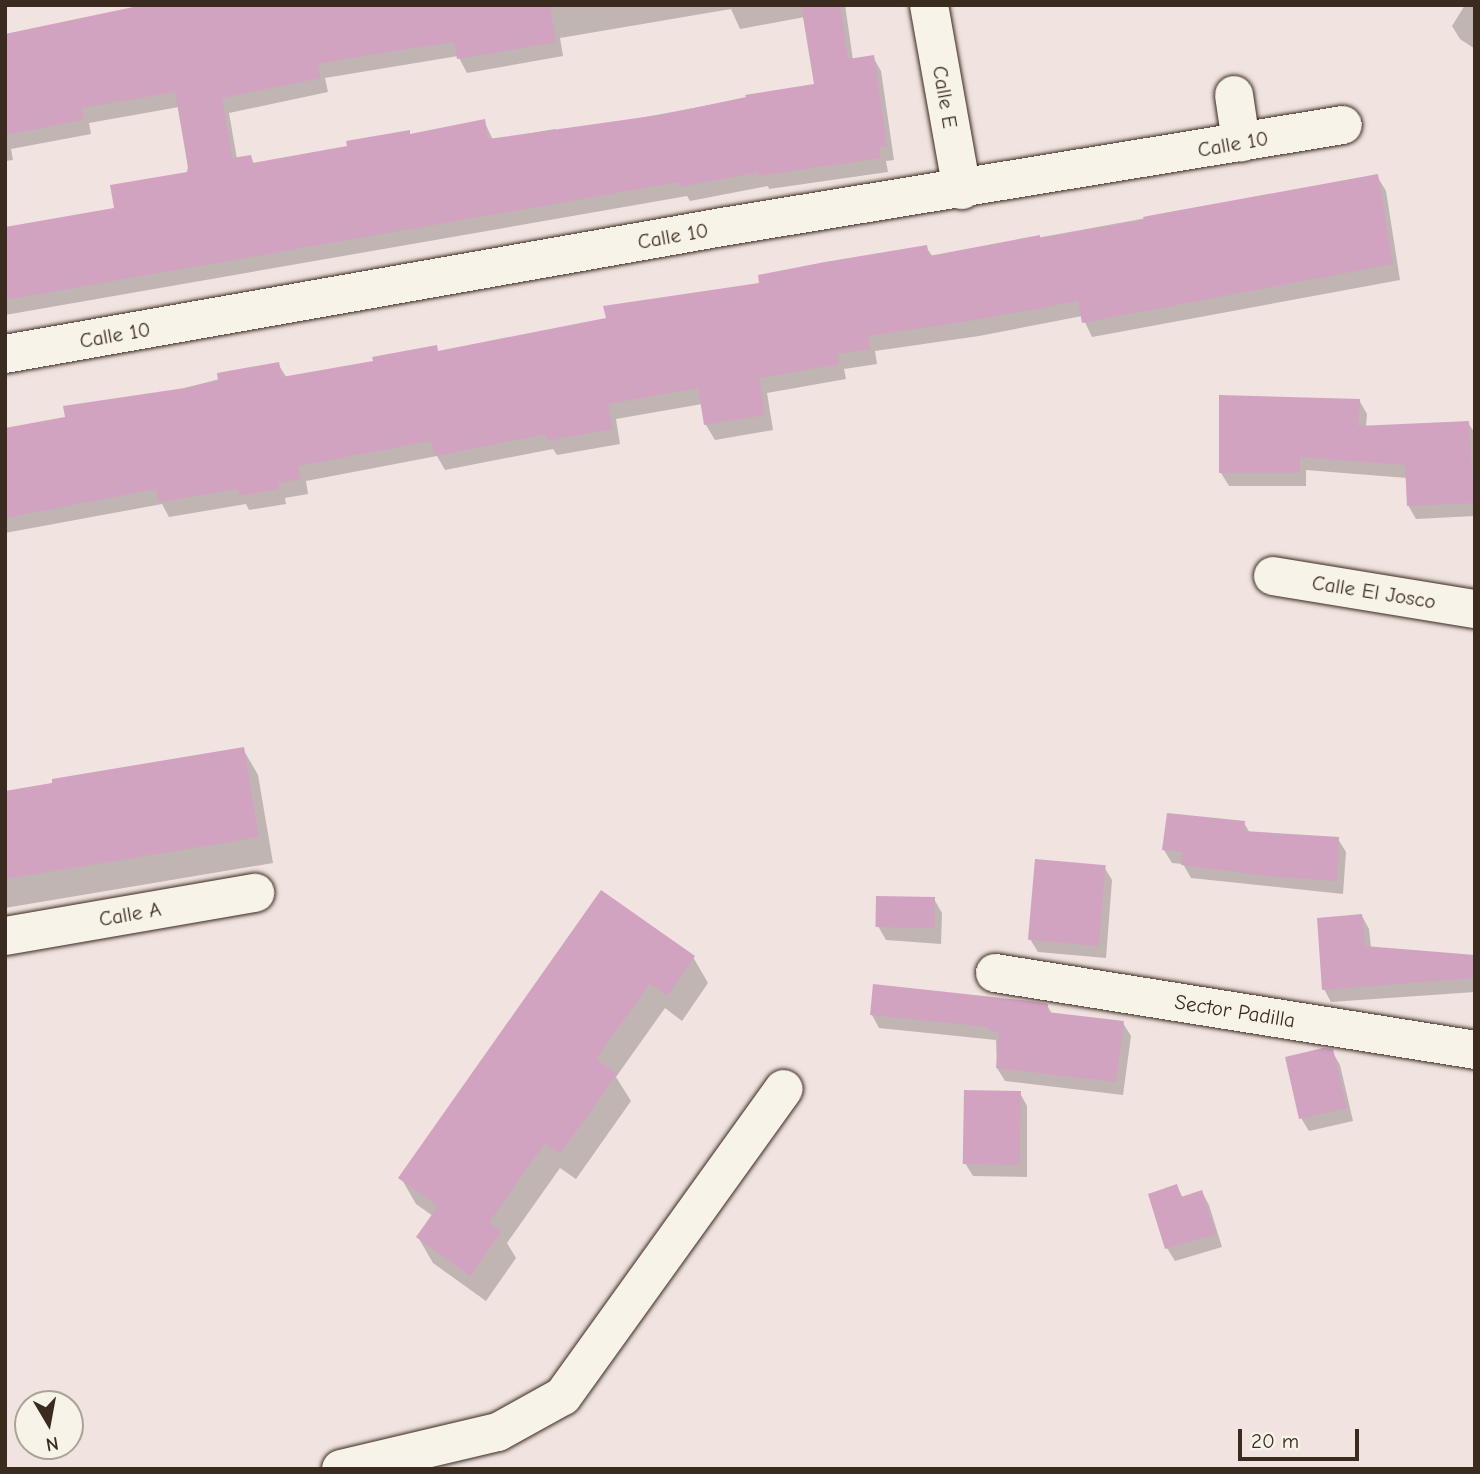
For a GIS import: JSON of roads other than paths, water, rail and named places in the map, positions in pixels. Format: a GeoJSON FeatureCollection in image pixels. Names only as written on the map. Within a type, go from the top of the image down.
{"type":"FeatureCollection","features":[{"type":"Feature","properties":{"kind":"street","name":"Calle E"},"geometry":{"type":"LineString","coordinates":[[929,5],[962,190]]}},
{"type":"Feature","properties":{"kind":"street"},"geometry":{"type":"LineString","coordinates":[[1234,95],[1241,142]]}},
{"type":"Feature","properties":{"kind":"street","name":"Calle 10"},"geometry":{"type":"LineString","coordinates":[[5,354],[722,227],[962,190],[1343,125]]}},
{"type":"Feature","properties":{"kind":"street","name":"Calle El Josco"},"geometry":{"type":"LineString","coordinates":[[1273,576],[1475,608]]}},
{"type":"Feature","properties":{"kind":"street","name":"Calle A"},"geometry":{"type":"LineString","coordinates":[[5,936],[255,893]]}},
{"type":"Feature","properties":{"kind":"street","name":"Sector Padilla"},"geometry":{"type":"LineString","coordinates":[[995,972],[1475,1050]]}},
{"type":"Feature","properties":{"kind":"street"},"geometry":{"type":"LineString","coordinates":[[341,1469],[498,1432],[563,1396],[784,1088]]}}]}
